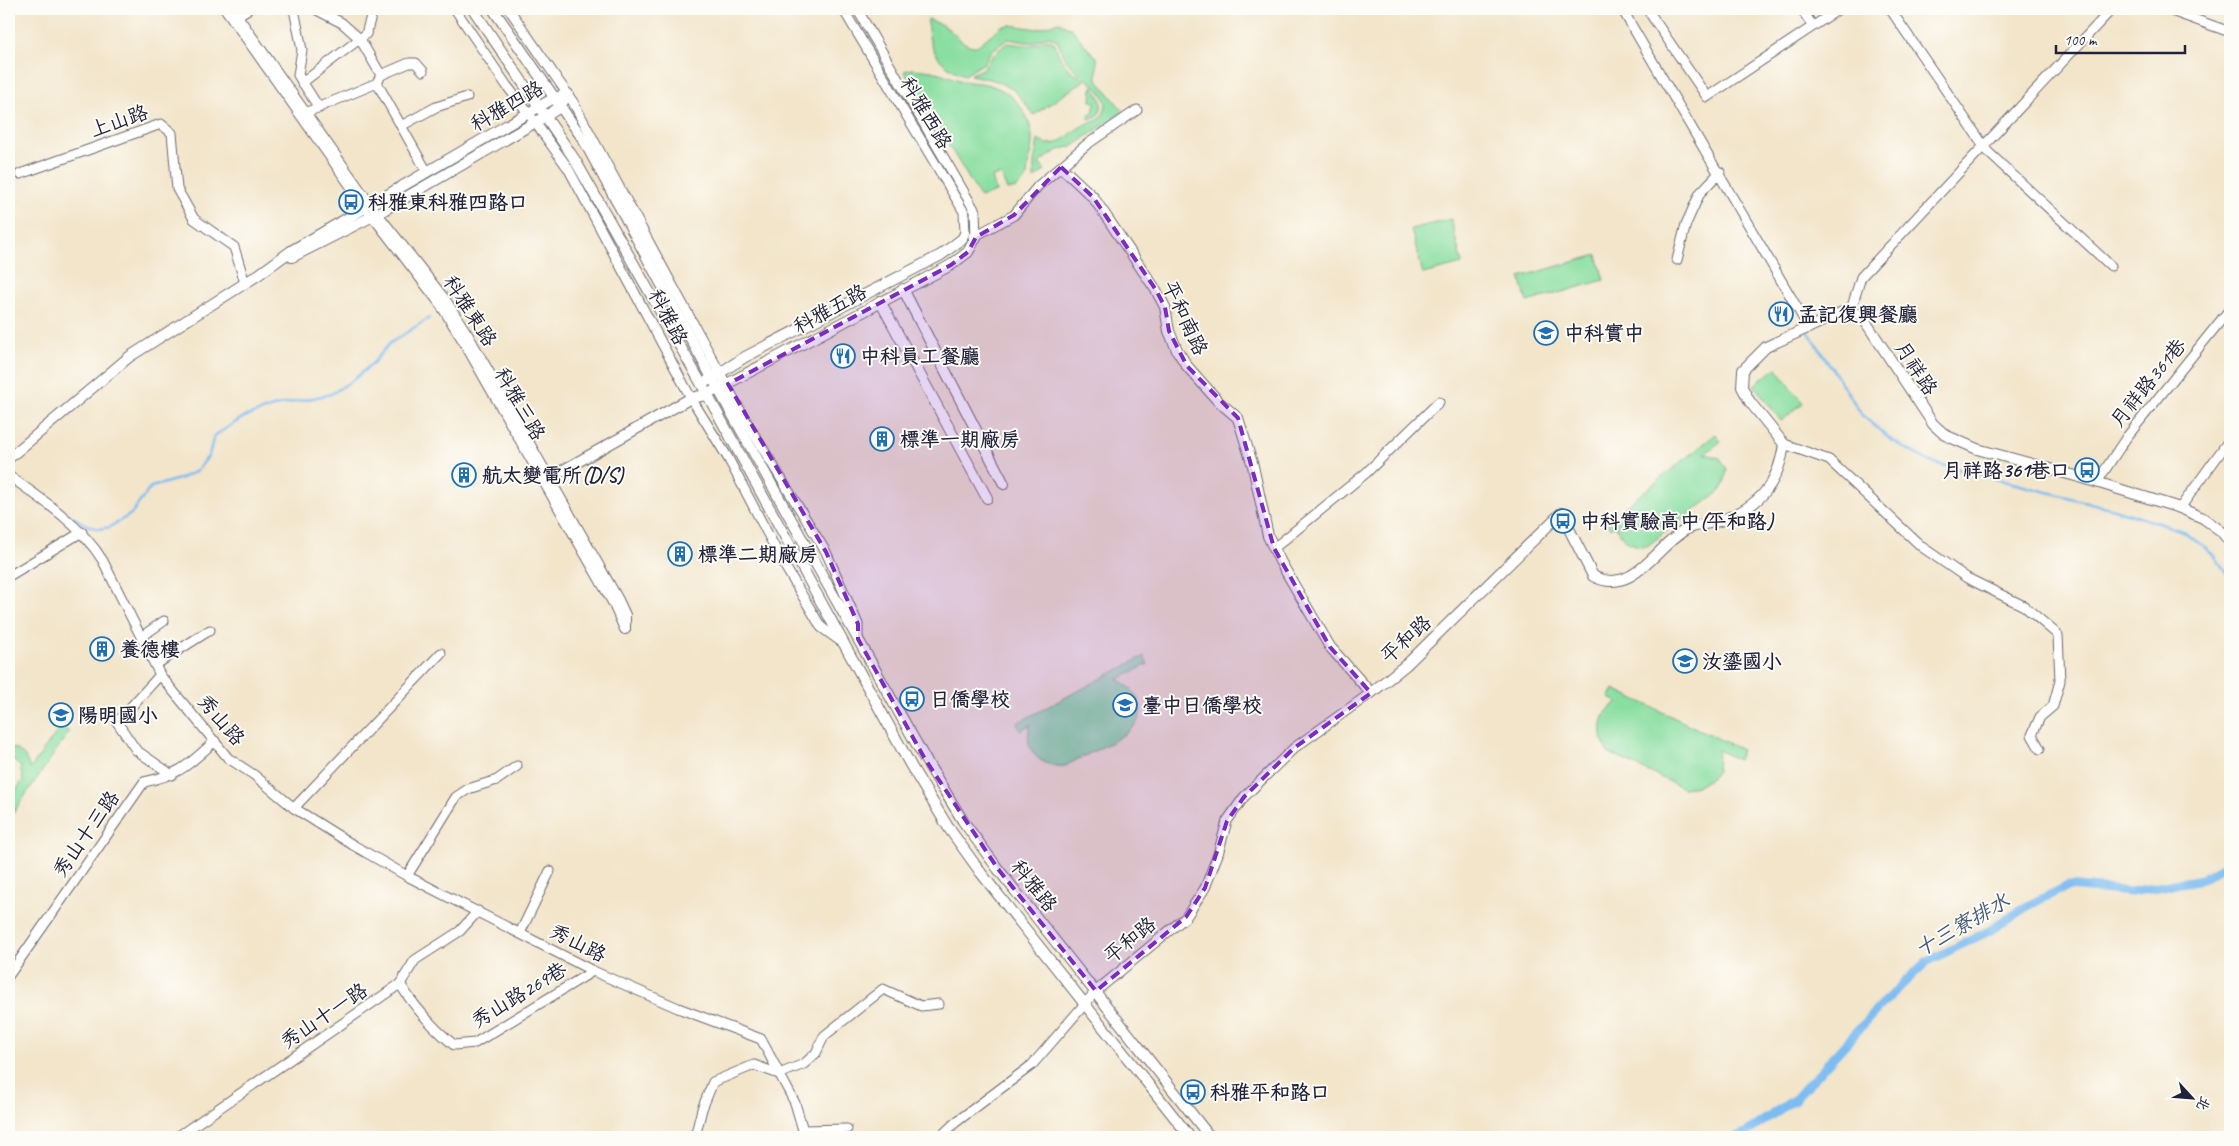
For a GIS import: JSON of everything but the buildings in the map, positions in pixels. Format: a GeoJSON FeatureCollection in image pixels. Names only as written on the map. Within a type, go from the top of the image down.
{"type":"FeatureCollection","features":[{"type":"Feature","properties":{"kind":"street"},"geometry":{"type":"LineString","coordinates":[[226,9],[368,206]]}},
{"type":"Feature","properties":{"kind":"street"},"geometry":{"type":"LineString","coordinates":[[248,9],[235,12],[368,206]]}},
{"type":"Feature","properties":{"kind":"street"},"geometry":{"type":"LineString","coordinates":[[294,9],[302,50],[298,75],[319,108]]}},
{"type":"Feature","properties":{"kind":"street"},"geometry":{"type":"LineString","coordinates":[[315,9],[342,23],[360,40],[401,126],[427,172]]}},
{"type":"Feature","properties":{"kind":"street"},"geometry":{"type":"LineString","coordinates":[[302,83],[366,34],[373,9]]}},
{"type":"Feature","properties":{"kind":"street","name":"科雅路"},"geometry":{"type":"LineString","coordinates":[[455,9],[507,86],[568,168],[691,398],[728,458],[783,563],[821,627],[844,644]]}},
{"type":"Feature","properties":{"kind":"street","name":"科雅路"},"geometry":{"type":"LineString","coordinates":[[473,9],[575,160],[702,385],[911,766],[948,827],[981,873],[1190,1137]]}},
{"type":"Feature","properties":{"kind":"street","name":"科雅路"},"geometry":{"type":"LineString","coordinates":[[493,9],[583,139],[718,389],[925,759],[963,821],[998,869],[1210,1137]]}},
{"type":"Feature","properties":{"kind":"street","name":"科雅路"},"geometry":{"type":"LineString","coordinates":[[510,9],[568,94],[722,372],[746,421],[826,552],[858,624],[858,639]]}},
{"type":"Feature","properties":{"kind":"street","name":"科雅西路"},"geometry":{"type":"LineString","coordinates":[[843,9],[964,212],[965,232],[962,239]]}},
{"type":"Feature","properties":{"kind":"street","name":"科雅西路"},"geometry":{"type":"LineString","coordinates":[[858,9],[975,212],[976,237]]}},
{"type":"Feature","properties":{"kind":"street"},"geometry":{"type":"LineString","coordinates":[[1622,9],[1807,329]]}},
{"type":"Feature","properties":{"kind":"street"},"geometry":{"type":"LineString","coordinates":[[1647,9],[1707,97],[1839,9]]}},
{"type":"Feature","properties":{"kind":"street"},"geometry":{"type":"LineString","coordinates":[[1801,9],[1813,26]]}},
{"type":"Feature","properties":{"kind":"street"},"geometry":{"type":"LineString","coordinates":[[1890,9],[1988,152],[2111,266]]}},
{"type":"Feature","properties":{"kind":"street"},"geometry":{"type":"LineString","coordinates":[[2040,749],[2032,735],[2040,717],[2053,706],[2060,681],[2058,635],[2024,606],[1967,578],[1922,547],[1829,460],[1784,444],[1750,402],[1742,387],[1743,370],[1766,348],[1843,311],[1851,310],[1861,277],[2112,9]]}},
{"type":"Feature","properties":{"kind":"street"},"geometry":{"type":"LineString","coordinates":[[2166,9],[2230,32]]}},
{"type":"Feature","properties":{"kind":"street"},"geometry":{"type":"LineString","coordinates":[[305,113],[319,108],[409,63],[416,63],[423,71]]}},
{"type":"Feature","properties":{"kind":"street","name":"科雅四路"},"geometry":{"type":"LineString","coordinates":[[258,275],[291,251],[427,172],[543,112],[560,108],[568,94]]}},
{"type":"Feature","properties":{"kind":"street","name":"科雅四路"},"geometry":{"type":"LineString","coordinates":[[543,112],[554,98],[568,94]]}},
{"type":"Feature","properties":{"kind":"street"},"geometry":{"type":"LineString","coordinates":[[401,126],[436,107],[467,97]]}},
{"type":"Feature","properties":{"kind":"street"},"geometry":{"type":"LineString","coordinates":[[962,239],[976,237],[1014,215],[1038,186],[1086,145],[1137,110]]}},
{"type":"Feature","properties":{"kind":"street","name":"科雅四路"},"geometry":{"type":"LineString","coordinates":[[258,275],[375,215],[532,118]]}},
{"type":"Feature","properties":{"kind":"street","name":"上山路"},"geometry":{"type":"LineString","coordinates":[[20,174],[161,124],[172,133],[177,189],[194,219],[234,247],[245,283]]}},
{"type":"Feature","properties":{"kind":"street","name":"平和南路"},"geometry":{"type":"LineString","coordinates":[[1061,167],[1093,198],[1156,290],[1165,307],[1172,337],[1187,366],[1218,401],[1238,418],[1253,466],[1268,536],[1330,647],[1371,693]]}},
{"type":"Feature","properties":{"kind":"street"},"geometry":{"type":"LineString","coordinates":[[1677,260],[1686,224],[1700,193],[1718,173]]}},
{"type":"Feature","properties":{"kind":"street","name":"科雅三路"},"geometry":{"type":"LineString","coordinates":[[368,206],[440,303],[462,338],[618,600],[625,614],[625,629],[613,602],[546,480]]}},
{"type":"Feature","properties":{"kind":"street","name":"科雅五路"},"geometry":{"type":"LineString","coordinates":[[546,480],[691,398],[706,395],[728,384],[880,301],[951,265],[968,252],[976,237]]}},
{"type":"Feature","properties":{"kind":"street","name":"科雅五路"},"geometry":{"type":"LineString","coordinates":[[691,398],[702,385],[745,357],[941,255],[962,239]]}},
{"type":"Feature","properties":{"kind":"street"},"geometry":{"type":"LineString","coordinates":[[9,458],[129,357],[258,275]]}},
{"type":"Feature","properties":{"kind":"street"},"geometry":{"type":"LineString","coordinates":[[903,289],[1004,484]]}},
{"type":"Feature","properties":{"kind":"street"},"geometry":{"type":"LineString","coordinates":[[880,301],[987,498]]}},
{"type":"Feature","properties":{"kind":"street","name":"月祥路361巷"},"geometry":{"type":"LineString","coordinates":[[2097,482],[2126,438],[2230,309]]}},
{"type":"Feature","properties":{"kind":"street","name":"月祥路"},"geometry":{"type":"LineString","coordinates":[[1851,310],[1861,315],[1932,424],[1945,435],[1976,449],[2097,482],[2180,508],[2203,518],[2230,542]]}},
{"type":"Feature","properties":{"kind":"street"},"geometry":{"type":"LineString","coordinates":[[1274,548],[1366,473],[1439,402]]}},
{"type":"Feature","properties":{"kind":"street"},"geometry":{"type":"LineString","coordinates":[[2180,508],[2230,439]]}},
{"type":"Feature","properties":{"kind":"street","name":"平和路"},"geometry":{"type":"LineString","coordinates":[[940,1137],[956,1122],[1032,1065],[1096,991],[1186,917],[1205,888],[1218,854],[1227,821],[1244,798],[1294,748],[1371,693],[1407,664],[1561,513],[1593,576],[1608,582],[1622,581],[1651,561],[1686,529],[1722,520],[1759,500],[1768,490],[1782,457],[1784,444]]}},
{"type":"Feature","properties":{"kind":"street","name":"秀山路"},"geometry":{"type":"LineString","coordinates":[[9,476],[34,493],[82,532],[102,560],[160,675],[228,758],[254,775],[294,808],[407,876],[593,971],[678,1008],[761,1038],[795,1103],[803,1135]]}},
{"type":"Feature","properties":{"kind":"street"},"geometry":{"type":"LineString","coordinates":[[9,576],[82,532]]}},
{"type":"Feature","properties":{"kind":"street"},"geometry":{"type":"LineString","coordinates":[[141,636],[164,621]]}},
{"type":"Feature","properties":{"kind":"street"},"geometry":{"type":"LineString","coordinates":[[155,665],[210,630]]}},
{"type":"Feature","properties":{"kind":"street"},"geometry":{"type":"LineString","coordinates":[[294,808],[441,653]]}},
{"type":"Feature","properties":{"kind":"street"},"geometry":{"type":"LineString","coordinates":[[160,675],[117,722],[136,750],[172,775]]}},
{"type":"Feature","properties":{"kind":"street","name":"秀山十三路"},"geometry":{"type":"LineString","coordinates":[[9,975],[144,782],[172,775],[184,769],[215,742]]}},
{"type":"Feature","properties":{"kind":"street"},"geometry":{"type":"LineString","coordinates":[[407,876],[456,797],[468,789],[497,780],[517,766]]}},
{"type":"Feature","properties":{"kind":"street"},"geometry":{"type":"LineString","coordinates":[[520,933],[550,871]]}},
{"type":"Feature","properties":{"kind":"street","name":"秀山十一路"},"geometry":{"type":"LineString","coordinates":[[177,1137],[400,984],[415,960],[460,931],[478,911]]}},
{"type":"Feature","properties":{"kind":"street","name":"秀山路269巷"},"geometry":{"type":"LineString","coordinates":[[400,984],[414,1006],[433,1028],[454,1045],[475,1043],[593,971]]}},
{"type":"Feature","properties":{"kind":"street"},"geometry":{"type":"LineString","coordinates":[[695,1137],[702,1109],[713,1082],[754,1065],[779,1074],[804,1064],[816,1053],[824,1036],[883,989],[921,1006],[939,1004]]}},
{"type":"Feature","properties":{"kind":"street"},"geometry":{"type":"LineString","coordinates":[[803,1135],[847,1129]]}},
{"type":"Feature","properties":{"kind":"highlighted area"},"geometry":{"type":"Polygon","coordinates":[[[1061,167],[1093,197],[1156,290],[1165,307],[1169,331],[1187,366],[1238,418],[1274,548],[1330,647],[1371,693],[1294,748],[1244,797],[1227,821],[1205,888],[1186,917],[1096,991],[998,869],[925,759],[858,639],[858,624],[826,552],[728,384],[951,265],[968,252],[976,237],[1014,215],[1061,167]]]}},
{"type":"Feature","properties":{"kind":"green space"},"geometry":{"type":"Polygon","coordinates":[[[928,19],[945,27],[964,43],[972,46],[977,46],[1002,26],[1011,25],[1037,29],[1059,22],[1072,29],[1097,57],[1097,79],[1123,111],[1072,147],[1058,150],[1039,163],[1045,170],[1034,179],[1034,163],[1038,140],[1049,144],[1057,143],[1086,124],[1099,119],[1105,110],[1106,102],[1103,95],[1069,64],[1057,40],[1048,36],[1034,42],[1008,39],[991,51],[984,63],[965,75],[948,67],[936,54],[929,38],[928,19]]]}},
{"type":"Feature","properties":{"kind":"green space"},"geometry":{"type":"Polygon","coordinates":[[[1047,39],[1055,43],[1062,61],[1074,73],[1085,80],[1034,115],[1014,90],[994,80],[970,75],[982,69],[994,54],[1007,43],[1032,45],[1047,39]]]}},
{"type":"Feature","properties":{"kind":"green space"},"geometry":{"type":"Polygon","coordinates":[[[910,69],[940,73],[963,81],[990,85],[1006,93],[1019,104],[1030,127],[1032,141],[1027,178],[1017,188],[1007,190],[1001,175],[992,177],[996,192],[980,197],[904,71],[910,69]]]}},
{"type":"Feature","properties":{"kind":"green space"},"geometry":{"type":"Polygon","coordinates":[[[1092,86],[1101,101],[1101,108],[1097,116],[1089,119],[1090,113],[1093,113],[1095,102],[1091,101],[1092,86]]]}},
{"type":"Feature","properties":{"kind":"green space"},"geometry":{"type":"Polygon","coordinates":[[[1451,219],[1462,264],[1423,274],[1411,229],[1451,219]]]}},
{"type":"Feature","properties":{"kind":"green space"},"geometry":{"type":"Polygon","coordinates":[[[1597,255],[1604,280],[1527,302],[1520,277],[1597,255]]]}},
{"type":"Feature","properties":{"kind":"green space"},"geometry":{"type":"Polygon","coordinates":[[[1776,368],[1803,403],[1781,421],[1754,385],[1776,368]]]}},
{"type":"Feature","properties":{"kind":"green space"},"geometry":{"type":"Polygon","coordinates":[[[1716,434],[1721,441],[1705,454],[1720,458],[1727,469],[1724,484],[1720,491],[1647,546],[1632,544],[1624,539],[1616,527],[1617,522],[1611,528],[1606,522],[1716,434]]]}},
{"type":"Feature","properties":{"kind":"green space"},"geometry":{"type":"Polygon","coordinates":[[[1144,656],[1148,664],[1118,679],[1135,693],[1140,706],[1138,720],[1128,732],[1065,766],[1048,764],[1035,755],[1029,741],[1031,724],[1020,731],[1017,723],[1144,656]]]}},
{"type":"Feature","properties":{"kind":"green space"},"geometry":{"type":"Polygon","coordinates":[[[1614,689],[1742,750],[1738,760],[1718,750],[1717,771],[1711,778],[1698,786],[1683,788],[1607,752],[1604,745],[1602,724],[1607,712],[1618,702],[1609,698],[1614,689]]]}},
{"type":"Feature","properties":{"kind":"green space"},"geometry":{"type":"Polygon","coordinates":[[[61,726],[69,732],[9,819],[9,801],[23,780],[20,766],[9,756],[9,747],[23,755],[30,769],[61,726]]]}},
{"type":"Feature","properties":{"kind":"waterway"},"geometry":{"type":"LineString","coordinates":[[64,512],[87,525],[99,529],[110,527],[131,514],[151,487],[179,479],[197,471],[209,455],[214,436],[244,417],[276,406],[331,394],[353,380],[373,363],[389,344],[429,318]]}},
{"type":"Feature","properties":{"kind":"waterway"},"geometry":{"type":"LineString","coordinates":[[1808,331],[1862,415],[1892,441],[1930,462],[2114,509],[2186,532],[2214,555],[2230,578]]}},
{"type":"Feature","properties":{"kind":"waterway","name":"十三寮排水"},"geometry":{"type":"LineString","coordinates":[[1736,1137],[1747,1132],[1795,1099],[1884,1002],[1926,962],[1989,931],[2029,905],[2068,886],[2131,892],[2202,879],[2230,862]]}},
{"type":"Feature","properties":{"kind":"place","name":"科雅東科雅四路口"},"geometry":{"type":"Point","coordinates":[351,202]}},
{"type":"Feature","properties":{"kind":"place","name":"孟記復興餐廳"},"geometry":{"type":"Point","coordinates":[1781,314]}},
{"type":"Feature","properties":{"kind":"place","name":"中科實中"},"geometry":{"type":"Point","coordinates":[1546,333]}},
{"type":"Feature","properties":{"kind":"place","name":"中科員工餐廳"},"geometry":{"type":"Point","coordinates":[843,356]}},
{"type":"Feature","properties":{"kind":"place","name":"標準一期廠房"},"geometry":{"type":"Point","coordinates":[882,439]}},
{"type":"Feature","properties":{"kind":"place","name":"月祥路361巷口"},"geometry":{"type":"Point","coordinates":[2087,470]}},
{"type":"Feature","properties":{"kind":"place","name":"航太變電所(D/S)"},"geometry":{"type":"Point","coordinates":[464,475]}},
{"type":"Feature","properties":{"kind":"place","name":"中科實驗高中(平和路)"},"geometry":{"type":"Point","coordinates":[1563,521]}},
{"type":"Feature","properties":{"kind":"place","name":"標準二期廠房"},"geometry":{"type":"Point","coordinates":[680,554]}},
{"type":"Feature","properties":{"kind":"place","name":"養德樓"},"geometry":{"type":"Point","coordinates":[102,649]}},
{"type":"Feature","properties":{"kind":"place","name":"汝鎏國小"},"geometry":{"type":"Point","coordinates":[1685,661]}},
{"type":"Feature","properties":{"kind":"place","name":"日僑學校"},"geometry":{"type":"Point","coordinates":[912,699]}},
{"type":"Feature","properties":{"kind":"place","name":"臺中日僑學校"},"geometry":{"type":"Point","coordinates":[1125,705]}},
{"type":"Feature","properties":{"kind":"place","name":"陽明國小"},"geometry":{"type":"Point","coordinates":[61,715]}},
{"type":"Feature","properties":{"kind":"place","name":"科雅平和路口"},"geometry":{"type":"Point","coordinates":[1193,1092]}}]}
